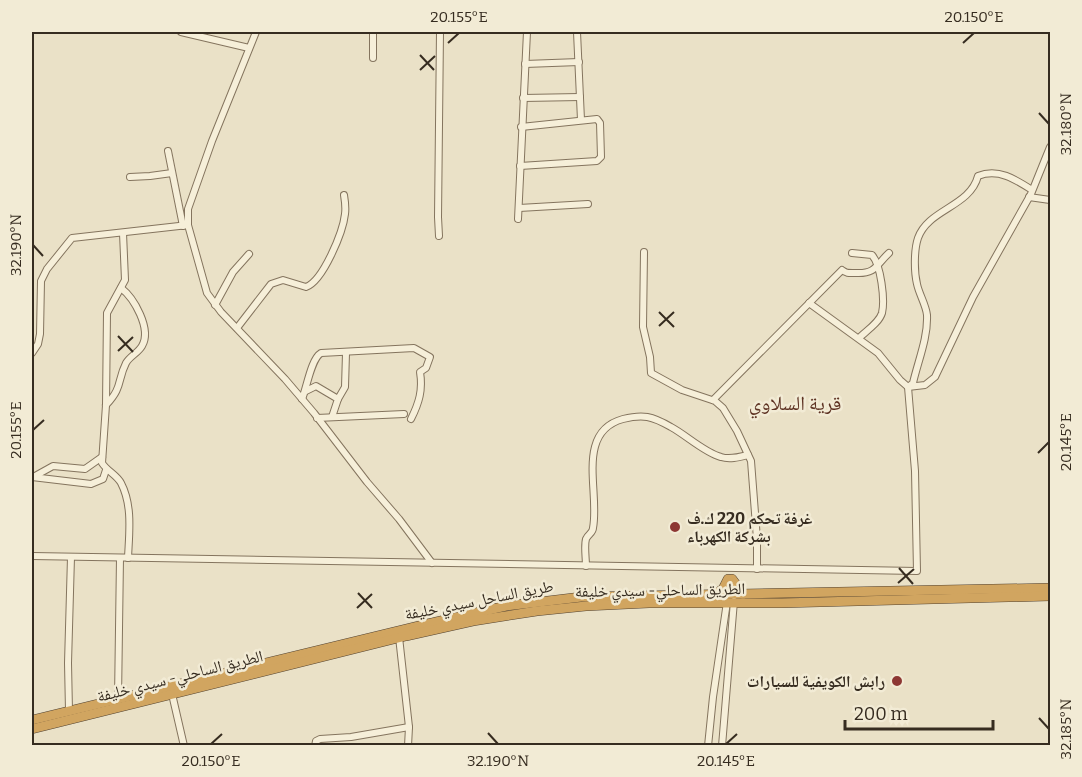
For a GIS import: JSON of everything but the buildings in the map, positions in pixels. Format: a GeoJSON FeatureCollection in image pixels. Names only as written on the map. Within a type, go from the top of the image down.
{"type":"FeatureCollection","features":[{"type":"Feature","properties":{"kind":"highway"},"geometry":{"type":"LineString","coordinates":[[716,594],[726,585],[729,575]]}},
{"type":"Feature","properties":{"kind":"highway"},"geometry":{"type":"LineString","coordinates":[[729,575],[733,598]]}},
{"type":"Feature","properties":{"kind":"highway","name":"طريق الساحل سيدي خليفة"},"geometry":{"type":"LineString","coordinates":[[32,720],[506,606],[581,597],[716,594],[733,598],[1050,588]]}},
{"type":"Feature","properties":{"kind":"highway","name":"الطريق الساحلي- سيدي خليفة"},"geometry":{"type":"LineString","coordinates":[[32,729],[399,638],[516,614],[586,606],[733,598],[1050,596]]}},
{"type":"Feature","properties":{"kind":"street"},"geometry":{"type":"LineString","coordinates":[[181,32],[249,48]]}},
{"type":"Feature","properties":{"kind":"street"},"geometry":{"type":"LineString","coordinates":[[186,225],[192,195],[256,32]]}},
{"type":"Feature","properties":{"kind":"street"},"geometry":{"type":"LineString","coordinates":[[373,32],[373,58]]}},
{"type":"Feature","properties":{"kind":"street"},"geometry":{"type":"LineString","coordinates":[[440,32],[438,217],[440,236]]}},
{"type":"Feature","properties":{"kind":"street"},"geometry":{"type":"LineString","coordinates":[[518,219],[527,32]]}},
{"type":"Feature","properties":{"kind":"street"},"geometry":{"type":"LineString","coordinates":[[578,32],[581,120]]}},
{"type":"Feature","properties":{"kind":"street"},"geometry":{"type":"LineString","coordinates":[[525,64],[579,62]]}},
{"type":"Feature","properties":{"kind":"street"},"geometry":{"type":"LineString","coordinates":[[524,99],[580,97]]}},
{"type":"Feature","properties":{"kind":"street"},"geometry":{"type":"LineString","coordinates":[[520,166],[599,160],[598,120],[521,127]]}},
{"type":"Feature","properties":{"kind":"street"},"geometry":{"type":"LineString","coordinates":[[908,387],[925,385],[936,377],[973,297],[1029,197],[1050,147]]}},
{"type":"Feature","properties":{"kind":"street"},"geometry":{"type":"LineString","coordinates":[[168,151],[186,225],[207,293],[215,305],[302,399],[432,563]]}},
{"type":"Feature","properties":{"kind":"street"},"geometry":{"type":"LineString","coordinates":[[908,387],[913,383],[924,344],[927,314],[916,282],[916,261],[918,238],[926,225],[961,200],[972,189],[978,176],[989,172],[1008,176],[1032,190]]}},
{"type":"Feature","properties":{"kind":"street"},"geometry":{"type":"LineString","coordinates":[[130,177],[172,173]]}},
{"type":"Feature","properties":{"kind":"street"},"geometry":{"type":"LineString","coordinates":[[237,328],[272,284],[282,280],[306,287],[315,282],[340,233],[345,213],[344,195]]}},
{"type":"Feature","properties":{"kind":"street"},"geometry":{"type":"LineString","coordinates":[[1029,197],[1050,200]]}},
{"type":"Feature","properties":{"kind":"street"},"geometry":{"type":"LineString","coordinates":[[519,208],[588,204]]}},
{"type":"Feature","properties":{"kind":"street"},"geometry":{"type":"LineString","coordinates":[[32,353],[38,344],[40,334],[41,281],[47,269],[72,238],[186,225]]}},
{"type":"Feature","properties":{"kind":"street"},"geometry":{"type":"LineString","coordinates":[[123,233],[125,280],[107,313],[106,405],[102,463],[106,470],[120,481],[125,496],[130,522],[128,558]]}},
{"type":"Feature","properties":{"kind":"street"},"geometry":{"type":"LineString","coordinates":[[644,252],[643,327],[651,373],[682,390],[713,400],[728,415],[748,455],[754,485],[757,569]]}},
{"type":"Feature","properties":{"kind":"street"},"geometry":{"type":"LineString","coordinates":[[852,253],[872,255],[876,260],[883,291],[882,313],[859,338]]}},
{"type":"Feature","properties":{"kind":"street"},"geometry":{"type":"LineString","coordinates":[[713,400],[842,270],[847,273],[867,274],[874,271],[889,253]]}},
{"type":"Feature","properties":{"kind":"street"},"geometry":{"type":"LineString","coordinates":[[215,305],[232,272],[249,254]]}},
{"type":"Feature","properties":{"kind":"street"},"geometry":{"type":"LineString","coordinates":[[106,405],[119,387],[128,360],[142,347],[144,341],[140,314],[132,299],[121,288]]}},
{"type":"Feature","properties":{"kind":"street"},"geometry":{"type":"LineString","coordinates":[[32,556],[586,566],[729,575],[757,569],[917,571],[915,471],[908,387],[878,353],[809,303]]}},
{"type":"Feature","properties":{"kind":"street"},"geometry":{"type":"LineString","coordinates":[[302,399],[318,355],[327,352],[414,348],[430,357],[426,368],[420,372],[420,396],[411,419]]}},
{"type":"Feature","properties":{"kind":"street"},"geometry":{"type":"LineString","coordinates":[[332,417],[345,387],[346,352]]}},
{"type":"Feature","properties":{"kind":"street"},"geometry":{"type":"LineString","coordinates":[[305,391],[316,386],[338,399]]}},
{"type":"Feature","properties":{"kind":"street"},"geometry":{"type":"LineString","coordinates":[[317,418],[404,414]]}},
{"type":"Feature","properties":{"kind":"street"},"geometry":{"type":"LineString","coordinates":[[586,566],[586,539],[593,529],[595,484],[592,454],[595,442],[607,426],[639,415],[646,416],[671,427],[722,458],[748,455]]}},
{"type":"Feature","properties":{"kind":"street"},"geometry":{"type":"LineString","coordinates":[[32,477],[53,466],[85,469],[102,457]]}},
{"type":"Feature","properties":{"kind":"street"},"geometry":{"type":"LineString","coordinates":[[32,477],[91,484],[100,481],[105,476],[106,470]]}},
{"type":"Feature","properties":{"kind":"street"},"geometry":{"type":"LineString","coordinates":[[69,711],[71,557]]}},
{"type":"Feature","properties":{"kind":"street"},"geometry":{"type":"LineString","coordinates":[[118,699],[120,558]]}},
{"type":"Feature","properties":{"kind":"street"},"geometry":{"type":"LineString","coordinates":[[722,746],[733,598],[729,575]]}},
{"type":"Feature","properties":{"kind":"street"},"geometry":{"type":"LineString","coordinates":[[708,746],[712,697],[733,598]]}},
{"type":"Feature","properties":{"kind":"street"},"geometry":{"type":"LineString","coordinates":[[399,638],[408,746]]}},
{"type":"Feature","properties":{"kind":"street"},"geometry":{"type":"LineString","coordinates":[[172,694],[183,744]]}},
{"type":"Feature","properties":{"kind":"street"},"geometry":{"type":"LineString","coordinates":[[315,746],[318,739],[408,727]]}},
{"type":"Feature","properties":{"kind":"street"},"geometry":{"type":"LineString","coordinates":[[351,736],[351,746]]}},
{"type":"Feature","properties":{"kind":"street"},"geometry":{"type":"LineString","coordinates":[[334,737],[334,746]]}},
{"type":"Feature","properties":{"kind":"place","name":"غرفة تحكم 220 ك.ف بشركة الكهرباء"},"geometry":{"type":"Point","coordinates":[675,527]}},
{"type":"Feature","properties":{"kind":"place","name":"رابش الكويفية للسيارات"},"geometry":{"type":"Point","coordinates":[897,681]}},
{"type":"Feature","properties":{"kind":"district","name":"قرية السلاوي"},"geometry":{"type":"Point","coordinates":[795,403]}}]}
